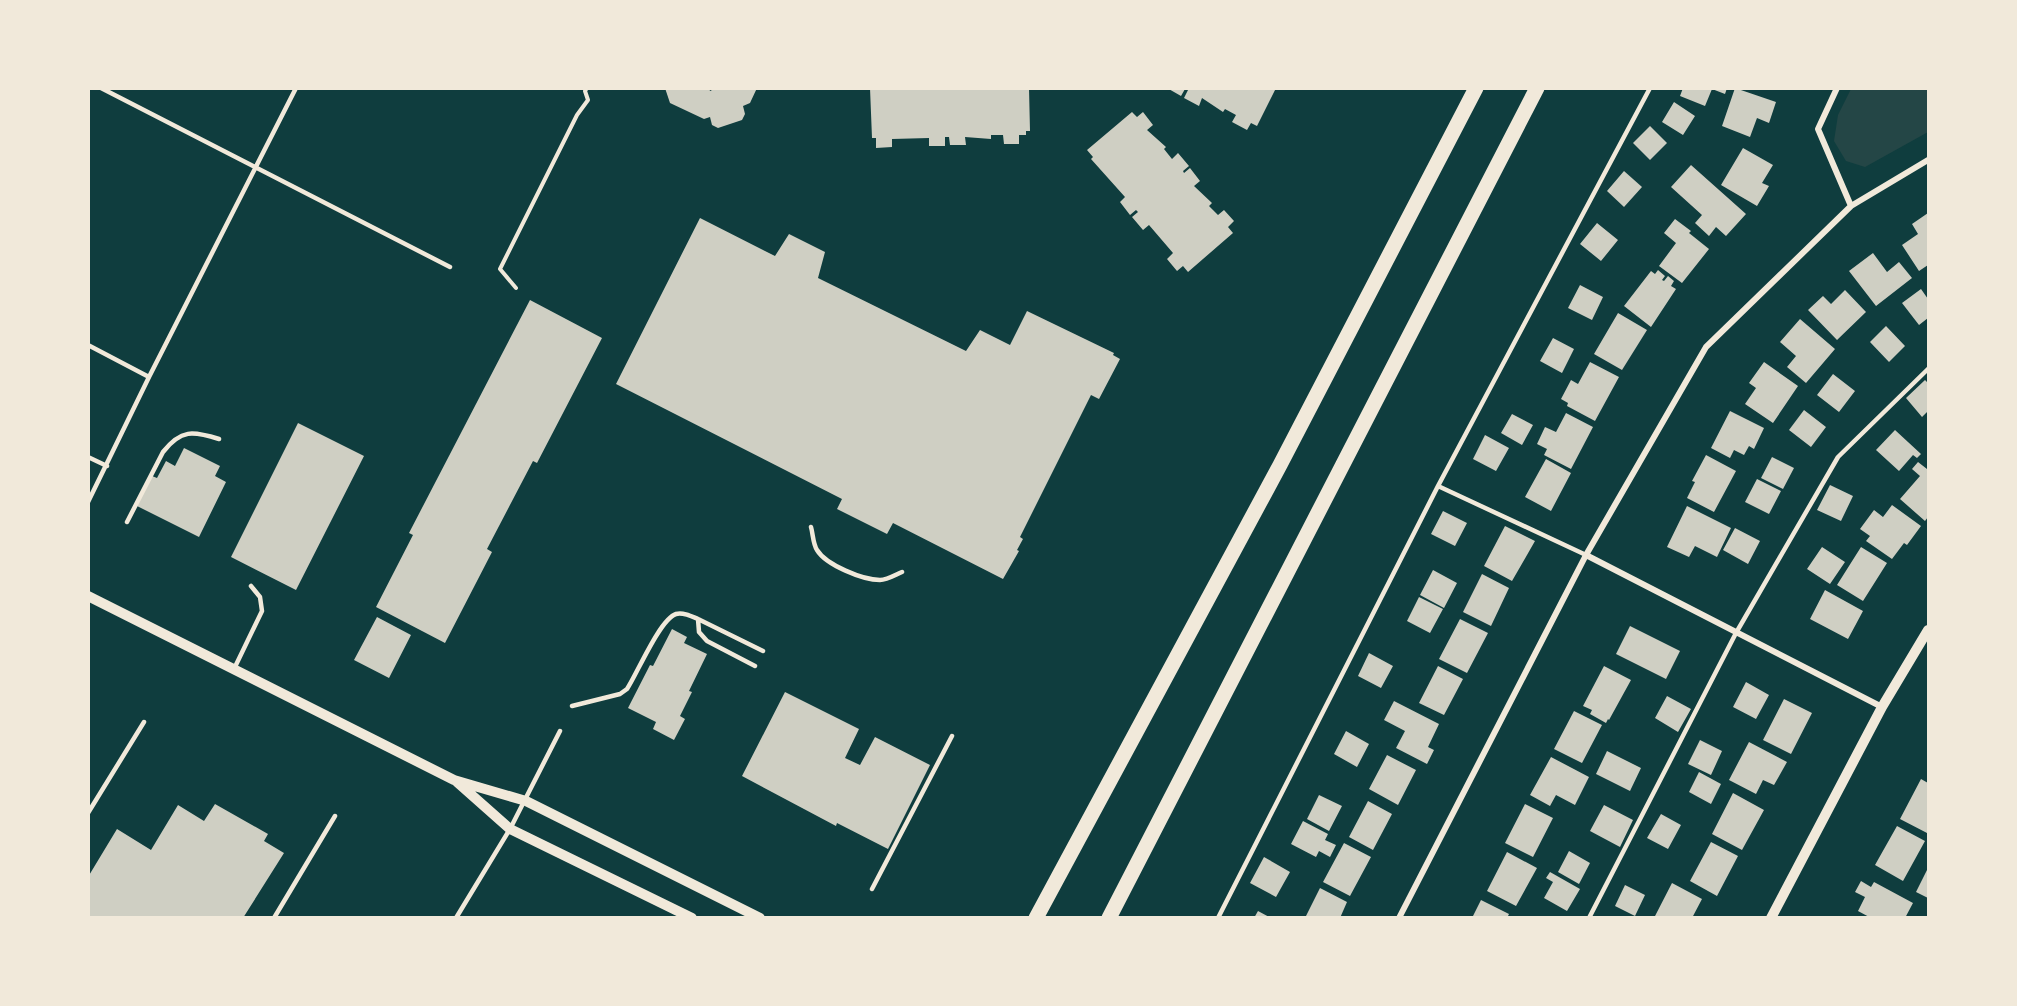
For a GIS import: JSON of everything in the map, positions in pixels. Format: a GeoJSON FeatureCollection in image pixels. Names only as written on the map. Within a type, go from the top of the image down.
{"type":"FeatureCollection","features":[{"type":"Feature","properties":{"kind":"main road"},"geometry":{"type":"LineString","coordinates":[[1036,918],[1280,465],[1476,88]]}},
{"type":"Feature","properties":{"kind":"main road"},"geometry":{"type":"LineString","coordinates":[[1109,918],[1537,88]]}},
{"type":"Feature","properties":{"kind":"street"},"geometry":{"type":"LineString","coordinates":[[1837,88],[1818,129],[1851,206]]}},
{"type":"Feature","properties":{"kind":"street"},"geometry":{"type":"LineString","coordinates":[[1399,918],[1586,555],[1706,346],[1851,206],[1929,160]]}},
{"type":"Feature","properties":{"kind":"street"},"geometry":{"type":"LineString","coordinates":[[1586,555],[1882,707]]}},
{"type":"Feature","properties":{"kind":"street"},"geometry":{"type":"LineString","coordinates":[[88,596],[454,780],[526,801],[760,918]]}},
{"type":"Feature","properties":{"kind":"street"},"geometry":{"type":"LineString","coordinates":[[1771,918],[1882,707],[1929,630]]}},
{"type":"Feature","properties":{"kind":"street"},"geometry":{"type":"LineString","coordinates":[[454,780],[510,829],[692,918]]}},
{"type":"Feature","properties":{"kind":"lane"},"geometry":{"type":"LineString","coordinates":[[100,88],[450,267]]}},
{"type":"Feature","properties":{"kind":"lane"},"geometry":{"type":"LineString","coordinates":[[88,502],[296,88]]}},
{"type":"Feature","properties":{"kind":"lane"},"geometry":{"type":"LineString","coordinates":[[1218,918],[1438,486],[1650,88]]}},
{"type":"Feature","properties":{"kind":"lane"},"geometry":{"type":"LineString","coordinates":[[88,345],[150,377]]}},
{"type":"Feature","properties":{"kind":"lane"},"geometry":{"type":"LineString","coordinates":[[1589,918],[1736,633],[1838,457],[1929,369]]}},
{"type":"Feature","properties":{"kind":"lane"},"geometry":{"type":"LineString","coordinates":[[127,522],[163,452],[171,442],[188,433],[219,439]]}},
{"type":"Feature","properties":{"kind":"lane"},"geometry":{"type":"LineString","coordinates":[[88,457],[107,466]]}},
{"type":"Feature","properties":{"kind":"lane"},"geometry":{"type":"LineString","coordinates":[[1438,486],[1586,555]]}},
{"type":"Feature","properties":{"kind":"lane"},"geometry":{"type":"LineString","coordinates":[[811,527],[815,548],[820,555],[861,578],[883,580],[902,572]]}},
{"type":"Feature","properties":{"kind":"lane"},"geometry":{"type":"LineString","coordinates":[[234,669],[262,611],[260,597],[251,586]]}},
{"type":"Feature","properties":{"kind":"lane"},"geometry":{"type":"LineString","coordinates":[[572,706],[627,689],[665,621],[678,613],[698,619],[762,651]]}},
{"type":"Feature","properties":{"kind":"lane"},"geometry":{"type":"LineString","coordinates":[[698,619],[699,632],[702,637],[755,666]]}},
{"type":"Feature","properties":{"kind":"lane"},"geometry":{"type":"LineString","coordinates":[[88,813],[144,722]]}},
{"type":"Feature","properties":{"kind":"lane"},"geometry":{"type":"LineString","coordinates":[[456,918],[526,801],[560,730]]}},
{"type":"Feature","properties":{"kind":"lane"},"geometry":{"type":"LineString","coordinates":[[872,889],[952,736]]}},
{"type":"Feature","properties":{"kind":"lane"},"geometry":{"type":"LineString","coordinates":[[274,918],[335,816]]}},
{"type":"Feature","properties":{"kind":"path"},"geometry":{"type":"LineString","coordinates":[[516,288],[500,269],[577,115],[586,105],[588,100],[585,91],[587,88]]}},
{"type":"Feature","properties":{"kind":"shaded area"},"geometry":{"type":"Polygon","coordinates":[[[1851,89],[1928,89],[1928,132],[1865,167],[1846,161],[1834,141],[1838,115],[1851,89]]]}},
{"type":"Feature","properties":{"kind":"building"},"geometry":{"type":"Polygon","coordinates":[[[665,88],[709,88],[710,91],[716,88],[757,88],[750,103],[743,106],[745,114],[742,120],[718,128],[712,125],[710,117],[704,119],[670,103],[665,88]]]}},
{"type":"Feature","properties":{"kind":"building"},"geometry":{"type":"Polygon","coordinates":[[[870,88],[1029,88],[1030,131],[1026,131],[1026,135],[1019,135],[1019,144],[1004,144],[1003,135],[991,135],[991,139],[965,137],[966,145],[950,145],[949,137],[945,137],[945,146],[929,146],[929,138],[892,139],[892,147],[876,148],[876,138],[872,138],[870,88]]]}},
{"type":"Feature","properties":{"kind":"building"},"geometry":{"type":"Polygon","coordinates":[[[1167,88],[1276,88],[1257,126],[1251,123],[1247,130],[1232,122],[1236,115],[1225,109],[1223,112],[1202,98],[1199,106],[1184,98],[1188,90],[1185,89],[1181,96],[1167,88]]]}},
{"type":"Feature","properties":{"kind":"building"},"geometry":{"type":"Polygon","coordinates":[[[1683,88],[1727,88],[1725,94],[1712,89],[1705,106],[1680,96],[1683,88]]]}},
{"type":"Feature","properties":{"kind":"building"},"geometry":{"type":"Polygon","coordinates":[[[1735,88],[1776,102],[1769,123],[1757,118],[1750,137],[1722,126],[1735,88]]]}},
{"type":"Feature","properties":{"kind":"building"},"geometry":{"type":"Polygon","coordinates":[[[1674,102],[1695,116],[1683,135],[1662,122],[1674,102]]]}},
{"type":"Feature","properties":{"kind":"building"},"geometry":{"type":"Polygon","coordinates":[[[1132,112],[1137,117],[1143,112],[1153,125],[1147,130],[1166,147],[1164,149],[1172,159],[1178,153],[1189,166],[1183,171],[1184,173],[1190,168],[1200,181],[1194,186],[1212,203],[1209,206],[1218,215],[1224,210],[1234,221],[1228,227],[1233,233],[1188,272],[1183,266],[1177,271],[1167,259],[1173,253],[1149,225],[1143,230],[1132,217],[1138,212],[1136,210],[1130,215],[1120,202],[1125,197],[1091,159],[1093,157],[1087,150],[1132,112]]]}},
{"type":"Feature","properties":{"kind":"building"},"geometry":{"type":"Polygon","coordinates":[[[1650,126],[1667,143],[1650,160],[1633,143],[1650,126]]]}},
{"type":"Feature","properties":{"kind":"building"},"geometry":{"type":"Polygon","coordinates":[[[1743,148],[1773,165],[1762,183],[1769,186],[1757,206],[1721,185],[1743,148]]]}},
{"type":"Feature","properties":{"kind":"building"},"geometry":{"type":"Polygon","coordinates":[[[1691,165],[1746,214],[1726,236],[1716,227],[1709,236],[1695,223],[1702,215],[1671,187],[1691,165]]]}},
{"type":"Feature","properties":{"kind":"building"},"geometry":{"type":"Polygon","coordinates":[[[1624,171],[1642,187],[1624,207],[1607,191],[1624,171]]]}},
{"type":"Feature","properties":{"kind":"building"},"geometry":{"type":"Polygon","coordinates":[[[1928,213],[1928,265],[1919,271],[1902,245],[1918,234],[1912,224],[1928,213]]]}},
{"type":"Feature","properties":{"kind":"building"},"geometry":{"type":"Polygon","coordinates":[[[700,218],[775,256],[789,234],[825,252],[818,278],[966,351],[980,330],[1010,345],[1027,311],[1114,353],[1113,355],[1120,359],[1099,399],[1091,395],[1020,537],[1023,539],[1017,550],[1019,551],[1003,579],[893,523],[887,534],[837,509],[842,499],[616,384],[700,218]]]}},
{"type":"Feature","properties":{"kind":"building"},"geometry":{"type":"Polygon","coordinates":[[[1675,219],[1709,249],[1682,283],[1659,266],[1676,243],[1664,233],[1675,219]]]}},
{"type":"Feature","properties":{"kind":"building"},"geometry":{"type":"Polygon","coordinates":[[[1597,223],[1618,240],[1601,261],[1580,244],[1597,223]]]}},
{"type":"Feature","properties":{"kind":"building"},"geometry":{"type":"Polygon","coordinates":[[[1873,253],[1887,272],[1899,262],[1912,278],[1876,306],[1849,271],[1873,253]]]}},
{"type":"Feature","properties":{"kind":"building"},"geometry":{"type":"Polygon","coordinates":[[[1658,270],[1665,276],[1662,280],[1664,281],[1668,276],[1674,281],[1671,286],[1676,289],[1651,327],[1624,306],[1651,271],[1655,274],[1658,270]]]}},
{"type":"Feature","properties":{"kind":"building"},"geometry":{"type":"Polygon","coordinates":[[[1580,285],[1603,297],[1592,320],[1568,308],[1580,285]]]}},
{"type":"Feature","properties":{"kind":"building"},"geometry":{"type":"Polygon","coordinates":[[[1921,289],[1928,299],[1928,318],[1919,325],[1902,303],[1921,289]]]}},
{"type":"Feature","properties":{"kind":"building"},"geometry":{"type":"Polygon","coordinates":[[[1845,290],[1866,312],[1837,340],[1808,310],[1823,296],[1831,304],[1845,290]]]}},
{"type":"Feature","properties":{"kind":"building"},"geometry":{"type":"Polygon","coordinates":[[[530,300],[602,338],[537,463],[533,461],[487,549],[492,552],[445,643],[376,607],[413,535],[409,533],[530,300]]]}},
{"type":"Feature","properties":{"kind":"building"},"geometry":{"type":"Polygon","coordinates":[[[1618,313],[1647,330],[1622,370],[1594,354],[1618,313]]]}},
{"type":"Feature","properties":{"kind":"building"},"geometry":{"type":"Polygon","coordinates":[[[1800,319],[1835,349],[1806,383],[1787,367],[1796,356],[1780,342],[1800,319]]]}},
{"type":"Feature","properties":{"kind":"building"},"geometry":{"type":"Polygon","coordinates":[[[1886,326],[1905,346],[1889,362],[1870,342],[1886,326]]]}},
{"type":"Feature","properties":{"kind":"building"},"geometry":{"type":"Polygon","coordinates":[[[1553,338],[1574,349],[1562,373],[1540,361],[1553,338]]]}},
{"type":"Feature","properties":{"kind":"building"},"geometry":{"type":"Polygon","coordinates":[[[1590,362],[1619,377],[1595,421],[1567,406],[1568,403],[1561,399],[1571,380],[1578,384],[1590,362]]]}},
{"type":"Feature","properties":{"kind":"building"},"geometry":{"type":"Polygon","coordinates":[[[1764,362],[1798,386],[1773,423],[1745,404],[1756,388],[1749,383],[1764,362]]]}},
{"type":"Feature","properties":{"kind":"building"},"geometry":{"type":"Polygon","coordinates":[[[1833,374],[1855,391],[1839,412],[1817,395],[1833,374]]]}},
{"type":"Feature","properties":{"kind":"building"},"geometry":{"type":"Polygon","coordinates":[[[1925,380],[1928,383],[1928,411],[1922,417],[1906,398],[1925,380]]]}},
{"type":"Feature","properties":{"kind":"building"},"geometry":{"type":"Polygon","coordinates":[[[1804,410],[1826,427],[1811,447],[1789,430],[1804,410]]]}},
{"type":"Feature","properties":{"kind":"building"},"geometry":{"type":"Polygon","coordinates":[[[1730,411],[1764,428],[1754,449],[1749,446],[1744,455],[1734,450],[1730,458],[1711,448],[1730,411]]]}},
{"type":"Feature","properties":{"kind":"building"},"geometry":{"type":"Polygon","coordinates":[[[1566,413],[1593,427],[1571,469],[1544,455],[1547,449],[1537,444],[1545,427],[1556,432],[1566,413]]]}},
{"type":"Feature","properties":{"kind":"building"},"geometry":{"type":"Polygon","coordinates":[[[1512,414],[1533,425],[1522,445],[1501,433],[1512,414]]]}},
{"type":"Feature","properties":{"kind":"building"},"geometry":{"type":"Polygon","coordinates":[[[298,423],[364,456],[296,590],[231,557],[298,423]]]}},
{"type":"Feature","properties":{"kind":"building"},"geometry":{"type":"Polygon","coordinates":[[[1895,430],[1921,454],[1917,458],[1913,455],[1899,471],[1876,450],[1895,430]]]}},
{"type":"Feature","properties":{"kind":"building"},"geometry":{"type":"Polygon","coordinates":[[[1485,435],[1509,448],[1496,471],[1473,459],[1485,435]]]}},
{"type":"Feature","properties":{"kind":"building"},"geometry":{"type":"Polygon","coordinates":[[[184,448],[220,466],[215,476],[226,482],[199,537],[137,506],[152,476],[157,478],[166,461],[175,466],[184,448]]]}},
{"type":"Feature","properties":{"kind":"building"},"geometry":{"type":"Polygon","coordinates":[[[1706,455],[1736,471],[1714,512],[1687,498],[1695,482],[1692,481],[1706,455]]]}},
{"type":"Feature","properties":{"kind":"building"},"geometry":{"type":"Polygon","coordinates":[[[1772,457],[1794,468],[1783,489],[1761,478],[1772,457]]]}},
{"type":"Feature","properties":{"kind":"building"},"geometry":{"type":"Polygon","coordinates":[[[1546,459],[1571,473],[1551,511],[1525,497],[1546,459]]]}},
{"type":"Feature","properties":{"kind":"building"},"geometry":{"type":"Polygon","coordinates":[[[1918,462],[1927,469],[1928,467],[1928,517],[1925,521],[1900,499],[1920,476],[1912,469],[1918,462]]]}},
{"type":"Feature","properties":{"kind":"building"},"geometry":{"type":"Polygon","coordinates":[[[1757,479],[1781,491],[1769,514],[1745,502],[1757,479]]]}},
{"type":"Feature","properties":{"kind":"building"},"geometry":{"type":"Polygon","coordinates":[[[1830,485],[1853,496],[1841,521],[1817,510],[1830,485]]]}},
{"type":"Feature","properties":{"kind":"building"},"geometry":{"type":"Polygon","coordinates":[[[1892,505],[1921,526],[1907,545],[1904,543],[1892,559],[1866,541],[1870,536],[1860,529],[1874,510],[1883,517],[1892,505]]]}},
{"type":"Feature","properties":{"kind":"building"},"geometry":{"type":"Polygon","coordinates":[[[1687,506],[1731,528],[1717,557],[1695,546],[1689,557],[1667,547],[1687,506]]]}},
{"type":"Feature","properties":{"kind":"building"},"geometry":{"type":"Polygon","coordinates":[[[1443,511],[1467,523],[1455,546],[1431,534],[1443,511]]]}},
{"type":"Feature","properties":{"kind":"building"},"geometry":{"type":"Polygon","coordinates":[[[1505,526],[1535,541],[1512,581],[1484,566],[1505,526]]]}},
{"type":"Feature","properties":{"kind":"building"},"geometry":{"type":"Polygon","coordinates":[[[1735,528],[1760,541],[1748,564],[1723,550],[1735,528]]]}},
{"type":"Feature","properties":{"kind":"building"},"geometry":{"type":"Polygon","coordinates":[[[1822,547],[1845,562],[1830,584],[1807,569],[1822,547]]]}},
{"type":"Feature","properties":{"kind":"building"},"geometry":{"type":"Polygon","coordinates":[[[1861,547],[1887,563],[1863,601],[1837,585],[1861,547]]]}},
{"type":"Feature","properties":{"kind":"building"},"geometry":{"type":"Polygon","coordinates":[[[1433,570],[1457,583],[1444,608],[1420,595],[1433,570]]]}},
{"type":"Feature","properties":{"kind":"building"},"geometry":{"type":"Polygon","coordinates":[[[1482,574],[1509,588],[1491,626],[1463,612],[1482,574]]]}},
{"type":"Feature","properties":{"kind":"building"},"geometry":{"type":"Polygon","coordinates":[[[1825,590],[1863,611],[1848,639],[1810,619],[1825,590]]]}},
{"type":"Feature","properties":{"kind":"building"},"geometry":{"type":"Polygon","coordinates":[[[1419,597],[1443,609],[1430,633],[1407,621],[1419,597]]]}},
{"type":"Feature","properties":{"kind":"building"},"geometry":{"type":"Polygon","coordinates":[[[377,617],[411,635],[389,678],[354,660],[377,617]]]}},
{"type":"Feature","properties":{"kind":"building"},"geometry":{"type":"Polygon","coordinates":[[[1460,619],[1488,633],[1467,673],[1439,659],[1460,619]]]}},
{"type":"Feature","properties":{"kind":"building"},"geometry":{"type":"Polygon","coordinates":[[[1630,626],[1680,651],[1666,679],[1616,654],[1630,626]]]}},
{"type":"Feature","properties":{"kind":"building"},"geometry":{"type":"Polygon","coordinates":[[[672,629],[687,637],[684,643],[707,654],[689,691],[692,692],[680,716],[685,719],[674,740],[653,729],[656,722],[628,708],[672,629]]]}},
{"type":"Feature","properties":{"kind":"building"},"geometry":{"type":"Polygon","coordinates":[[[1369,653],[1393,666],[1381,688],[1358,676],[1369,653]]]}},
{"type":"Feature","properties":{"kind":"building"},"geometry":{"type":"Polygon","coordinates":[[[1438,666],[1463,679],[1444,715],[1419,703],[1438,666]]]}},
{"type":"Feature","properties":{"kind":"building"},"geometry":{"type":"Polygon","coordinates":[[[1604,666],[1631,680],[1606,723],[1590,714],[1592,710],[1583,706],[1604,666]]]}},
{"type":"Feature","properties":{"kind":"building"},"geometry":{"type":"Polygon","coordinates":[[[1746,682],[1769,695],[1756,719],[1733,707],[1746,682]]]}},
{"type":"Feature","properties":{"kind":"building"},"geometry":{"type":"Polygon","coordinates":[[[785,692],[859,729],[845,758],[860,765],[875,737],[930,765],[888,849],[837,823],[836,826],[742,776],[785,692]]]}},
{"type":"Feature","properties":{"kind":"building"},"geometry":{"type":"Polygon","coordinates":[[[1667,696],[1691,709],[1678,732],[1655,718],[1667,696]]]}},
{"type":"Feature","properties":{"kind":"building"},"geometry":{"type":"Polygon","coordinates":[[[1784,699],[1812,713],[1791,754],[1763,740],[1784,699]]]}},
{"type":"Feature","properties":{"kind":"building"},"geometry":{"type":"Polygon","coordinates":[[[1394,701],[1439,724],[1428,747],[1434,750],[1427,764],[1396,748],[1405,731],[1384,720],[1394,701]]]}},
{"type":"Feature","properties":{"kind":"building"},"geometry":{"type":"Polygon","coordinates":[[[1574,711],[1602,725],[1582,763],[1554,749],[1574,711]]]}},
{"type":"Feature","properties":{"kind":"building"},"geometry":{"type":"Polygon","coordinates":[[[1346,731],[1369,744],[1357,767],[1334,754],[1346,731]]]}},
{"type":"Feature","properties":{"kind":"building"},"geometry":{"type":"Polygon","coordinates":[[[1700,740],[1722,751],[1711,775],[1688,764],[1700,740]]]}},
{"type":"Feature","properties":{"kind":"building"},"geometry":{"type":"Polygon","coordinates":[[[1749,742],[1787,762],[1774,785],[1763,780],[1756,794],[1729,780],[1749,742]]]}},
{"type":"Feature","properties":{"kind":"building"},"geometry":{"type":"Polygon","coordinates":[[[1607,751],[1641,768],[1630,791],[1596,774],[1607,751]]]}},
{"type":"Feature","properties":{"kind":"building"},"geometry":{"type":"Polygon","coordinates":[[[1387,755],[1416,770],[1398,805],[1369,789],[1387,755]]]}},
{"type":"Feature","properties":{"kind":"building"},"geometry":{"type":"Polygon","coordinates":[[[1551,757],[1589,777],[1575,805],[1556,795],[1550,806],[1530,795],[1551,757]]]}},
{"type":"Feature","properties":{"kind":"building"},"geometry":{"type":"Polygon","coordinates":[[[1699,772],[1721,784],[1711,804],[1689,792],[1699,772]]]}},
{"type":"Feature","properties":{"kind":"building"},"geometry":{"type":"Polygon","coordinates":[[[1921,779],[1928,783],[1927,833],[1900,819],[1921,779]]]}},
{"type":"Feature","properties":{"kind":"building"},"geometry":{"type":"Polygon","coordinates":[[[1733,793],[1764,810],[1742,850],[1712,834],[1733,793]]]}},
{"type":"Feature","properties":{"kind":"building"},"geometry":{"type":"Polygon","coordinates":[[[1319,795],[1342,806],[1329,831],[1307,819],[1319,795]]]}},
{"type":"Feature","properties":{"kind":"building"},"geometry":{"type":"Polygon","coordinates":[[[1368,801],[1392,814],[1373,850],[1349,837],[1368,801]]]}},
{"type":"Feature","properties":{"kind":"building"},"geometry":{"type":"Polygon","coordinates":[[[215,804],[268,834],[264,841],[284,853],[243,918],[88,918],[88,877],[117,829],[151,850],[178,805],[204,821],[215,804]]]}},
{"type":"Feature","properties":{"kind":"building"},"geometry":{"type":"Polygon","coordinates":[[[1525,804],[1553,818],[1533,857],[1505,843],[1525,804]]]}},
{"type":"Feature","properties":{"kind":"building"},"geometry":{"type":"Polygon","coordinates":[[[1604,805],[1633,820],[1620,847],[1590,831],[1604,805]]]}},
{"type":"Feature","properties":{"kind":"building"},"geometry":{"type":"Polygon","coordinates":[[[1661,814],[1681,825],[1668,849],[1647,838],[1661,814]]]}},
{"type":"Feature","properties":{"kind":"building"},"geometry":{"type":"Polygon","coordinates":[[[1303,821],[1328,834],[1325,840],[1336,845],[1330,857],[1319,851],[1316,857],[1291,844],[1303,821]]]}},
{"type":"Feature","properties":{"kind":"building"},"geometry":{"type":"Polygon","coordinates":[[[1897,826],[1925,841],[1903,881],[1875,865],[1897,826]]]}},
{"type":"Feature","properties":{"kind":"building"},"geometry":{"type":"Polygon","coordinates":[[[1711,842],[1738,856],[1717,896],[1690,881],[1711,842]]]}},
{"type":"Feature","properties":{"kind":"building"},"geometry":{"type":"Polygon","coordinates":[[[1344,843],[1371,857],[1350,896],[1323,882],[1344,843]]]}},
{"type":"Feature","properties":{"kind":"building"},"geometry":{"type":"Polygon","coordinates":[[[1569,851],[1590,863],[1579,884],[1558,872],[1569,851]]]}},
{"type":"Feature","properties":{"kind":"building"},"geometry":{"type":"Polygon","coordinates":[[[1507,852],[1537,868],[1516,906],[1487,891],[1507,852]]]}},
{"type":"Feature","properties":{"kind":"building"},"geometry":{"type":"Polygon","coordinates":[[[1264,857],[1290,872],[1276,897],[1250,883],[1264,857]]]}},
{"type":"Feature","properties":{"kind":"building"},"geometry":{"type":"Polygon","coordinates":[[[1928,868],[1928,898],[1916,892],[1928,868]]]}},
{"type":"Feature","properties":{"kind":"building"},"geometry":{"type":"Polygon","coordinates":[[[1550,872],[1580,889],[1567,911],[1544,898],[1553,882],[1546,878],[1550,872]]]}},
{"type":"Feature","properties":{"kind":"building"},"geometry":{"type":"Polygon","coordinates":[[[1861,881],[1871,887],[1874,882],[1913,903],[1905,918],[1871,918],[1858,911],[1865,897],[1855,892],[1861,881]]]}},
{"type":"Feature","properties":{"kind":"building"},"geometry":{"type":"Polygon","coordinates":[[[1672,883],[1702,899],[1692,918],[1654,918],[1672,883]]]}},
{"type":"Feature","properties":{"kind":"building"},"geometry":{"type":"Polygon","coordinates":[[[1625,885],[1645,895],[1635,916],[1615,906],[1625,885]]]}},
{"type":"Feature","properties":{"kind":"building"},"geometry":{"type":"Polygon","coordinates":[[[1320,888],[1347,902],[1340,918],[1305,918],[1320,888]]]}},
{"type":"Feature","properties":{"kind":"building"},"geometry":{"type":"Polygon","coordinates":[[[1481,900],[1509,914],[1507,918],[1472,918],[1481,900]]]}},
{"type":"Feature","properties":{"kind":"building"},"geometry":{"type":"Polygon","coordinates":[[[1258,911],[1271,918],[1254,918],[1258,911]]]}}]}
